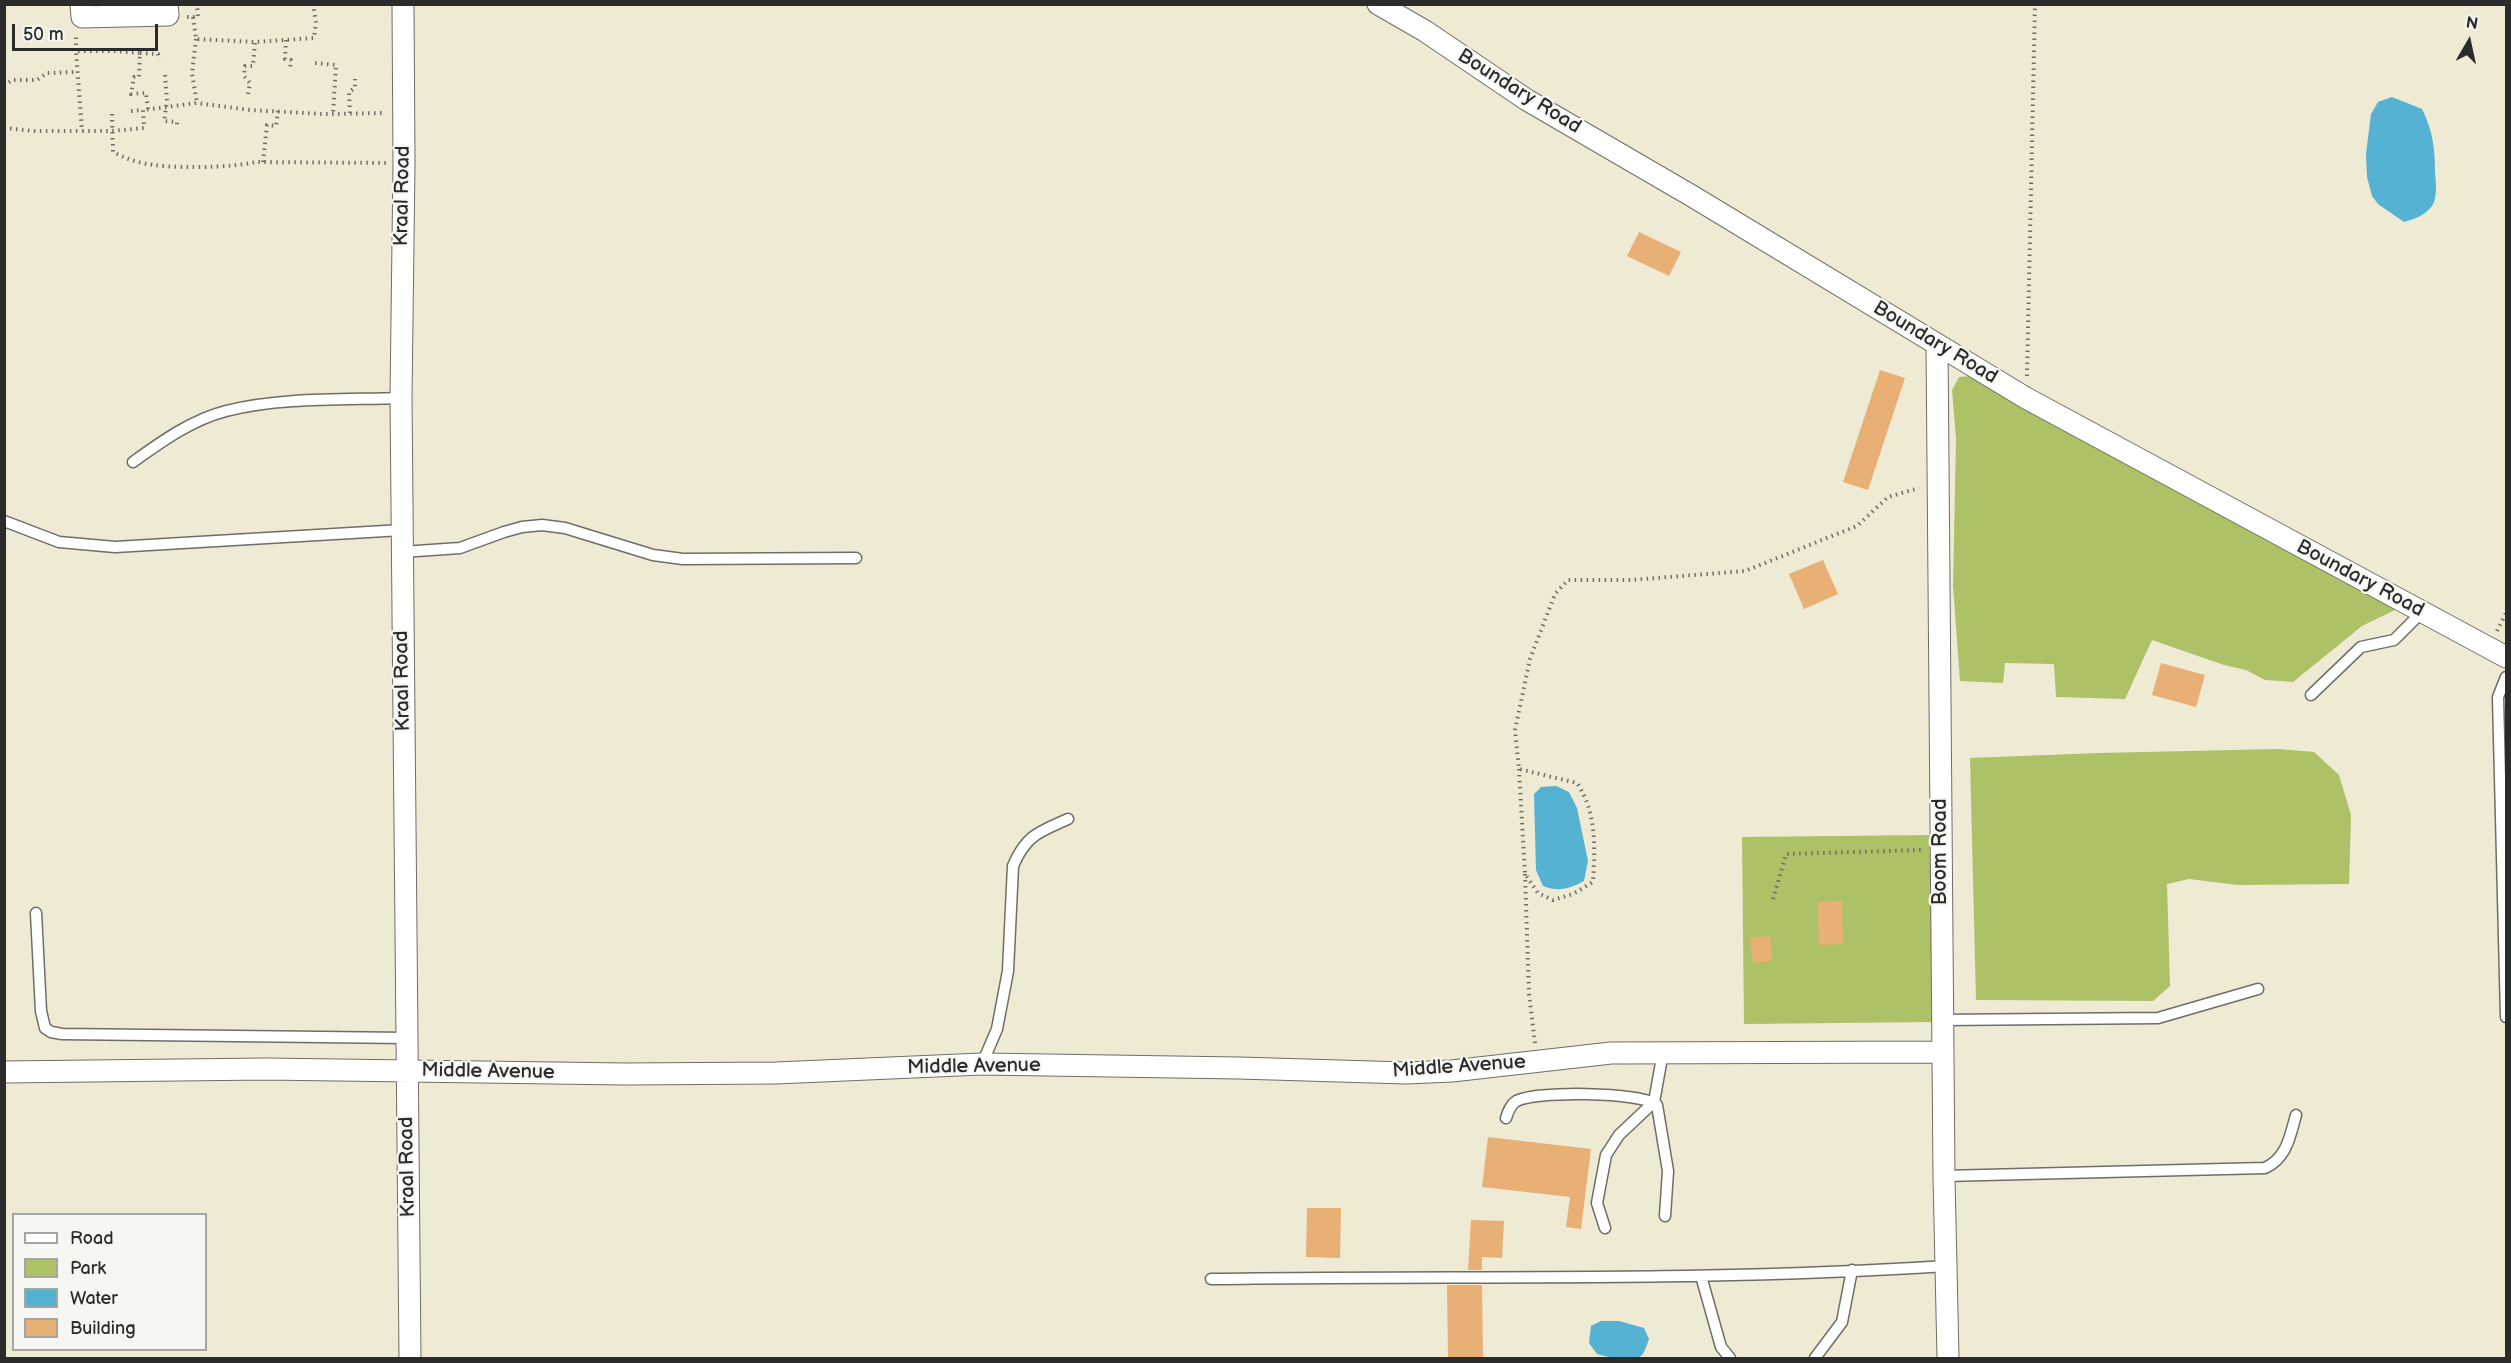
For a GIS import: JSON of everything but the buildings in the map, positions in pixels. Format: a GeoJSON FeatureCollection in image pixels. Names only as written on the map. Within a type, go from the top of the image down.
{"type":"FeatureCollection","features":[{"type":"Feature","properties":{"kind":"street"},"geometry":{"type":"LineString","coordinates":[[81,4],[82,17],[168,10]]}},
{"type":"Feature","properties":{"kind":"street","name":"Kraal Road"},"geometry":{"type":"LineString","coordinates":[[403,4],[404,163],[401,398],[410,1359]]}},
{"type":"Feature","properties":{"kind":"street","name":"Boundary Road"},"geometry":{"type":"LineString","coordinates":[[1378,4],[1425,31],[1527,100],[1692,196],[2026,398],[2506,657]]}},
{"type":"Feature","properties":{"kind":"street","name":"Boom Road"},"geometry":{"type":"LineString","coordinates":[[1937,345],[1942,1052],[1948,1359]]}},
{"type":"Feature","properties":{"kind":"street","name":"Middle Avenue"},"geometry":{"type":"LineString","coordinates":[[4,1072],[266,1069],[625,1074],[764,1073],[982,1064],[1406,1073],[1452,1071],[1611,1053],[1942,1052]]}},
{"type":"Feature","properties":{"kind":"lane"},"geometry":{"type":"LineString","coordinates":[[132,462],[188,427],[226,411],[312,401],[401,398]]}},
{"type":"Feature","properties":{"kind":"lane"},"geometry":{"type":"LineString","coordinates":[[4,521],[59,542],[115,547],[402,530]]}},
{"type":"Feature","properties":{"kind":"lane"},"geometry":{"type":"LineString","coordinates":[[402,552],[460,548],[504,532],[542,525],[565,528],[652,555],[683,559],[856,558]]}},
{"type":"Feature","properties":{"kind":"lane"},"geometry":{"type":"LineString","coordinates":[[2311,695],[2361,647],[2394,640],[2422,612]]}},
{"type":"Feature","properties":{"kind":"lane"},"geometry":{"type":"LineString","coordinates":[[2506,677],[2498,697],[2506,1017]]}},
{"type":"Feature","properties":{"kind":"lane"},"geometry":{"type":"LineString","coordinates":[[982,1064],[997,1029],[1008,971],[1013,866],[1020,850],[1033,834],[1068,819]]}},
{"type":"Feature","properties":{"kind":"lane"},"geometry":{"type":"LineString","coordinates":[[36,914],[41,1011],[45,1028],[51,1032],[62,1034],[407,1038]]}},
{"type":"Feature","properties":{"kind":"lane"},"geometry":{"type":"LineString","coordinates":[[1942,1020],[2158,1018],[2258,989]]}},
{"type":"Feature","properties":{"kind":"lane"},"geometry":{"type":"LineString","coordinates":[[1605,1228],[1597,1203],[1606,1155],[1619,1135],[1654,1102],[1662,1052]]}},
{"type":"Feature","properties":{"kind":"lane"},"geometry":{"type":"LineString","coordinates":[[1506,1118],[1510,1107],[1516,1102],[1539,1095],[1579,1094],[1636,1098],[1654,1102],[1658,1105],[1668,1171],[1665,1216]]}},
{"type":"Feature","properties":{"kind":"lane"},"geometry":{"type":"LineString","coordinates":[[1944,1176],[2265,1168],[2275,1164],[2282,1155],[2288,1144],[2296,1115]]}},
{"type":"Feature","properties":{"kind":"lane"},"geometry":{"type":"LineString","coordinates":[[1211,1279],[1701,1276],[1946,1266]]}},
{"type":"Feature","properties":{"kind":"lane"},"geometry":{"type":"LineString","coordinates":[[1815,1359],[1842,1322],[1852,1270]]}},
{"type":"Feature","properties":{"kind":"lane"},"geometry":{"type":"LineString","coordinates":[[1701,1276],[1720,1347],[1730,1359]]}},
{"type":"Feature","properties":{"kind":"path"},"geometry":{"type":"LineString","coordinates":[[168,10],[192,18],[198,17],[197,4]]}},
{"type":"Feature","properties":{"kind":"path"},"geometry":{"type":"LineString","coordinates":[[196,39],[255,42],[314,38],[316,23],[313,4]]}},
{"type":"Feature","properties":{"kind":"path"},"geometry":{"type":"LineString","coordinates":[[2026,398],[2035,4]]}},
{"type":"Feature","properties":{"kind":"path"},"geometry":{"type":"LineString","coordinates":[[192,18],[196,39],[192,74],[197,103]]}},
{"type":"Feature","properties":{"kind":"path"},"geometry":{"type":"LineString","coordinates":[[286,40],[285,59],[291,60],[290,69]]}},
{"type":"Feature","properties":{"kind":"path"},"geometry":{"type":"LineString","coordinates":[[248,94],[250,82],[244,76],[245,66],[253,66],[255,42]]}},
{"type":"Feature","properties":{"kind":"path"},"geometry":{"type":"LineString","coordinates":[[82,131],[76,51],[158,54],[159,60]]}},
{"type":"Feature","properties":{"kind":"path"},"geometry":{"type":"LineString","coordinates":[[4,128],[34,132],[144,128],[146,93],[131,94],[134,77],[139,77],[140,53]]}},
{"type":"Feature","properties":{"kind":"path"},"geometry":{"type":"LineString","coordinates":[[315,63],[336,65],[333,114]]}},
{"type":"Feature","properties":{"kind":"path"},"geometry":{"type":"LineString","coordinates":[[4,86],[12,80],[37,80],[47,73],[76,72]]}},
{"type":"Feature","properties":{"kind":"path"},"geometry":{"type":"LineString","coordinates":[[165,75],[167,100],[164,121],[177,122],[177,127]]}},
{"type":"Feature","properties":{"kind":"path"},"geometry":{"type":"LineString","coordinates":[[350,113],[350,92],[355,88],[355,79]]}},
{"type":"Feature","properties":{"kind":"path"},"geometry":{"type":"LineString","coordinates":[[131,111],[197,103],[333,114],[404,112]]}},
{"type":"Feature","properties":{"kind":"path"},"geometry":{"type":"LineString","coordinates":[[263,162],[267,125],[276,126],[278,111]]}},
{"type":"Feature","properties":{"kind":"path"},"geometry":{"type":"LineString","coordinates":[[112,114],[113,152],[126,159],[146,164],[239,166],[263,162],[404,163]]}},
{"type":"Feature","properties":{"kind":"path"},"geometry":{"type":"LineString","coordinates":[[1537,1062],[1529,994],[1525,874],[1515,730],[1530,658],[1555,594],[1568,580],[1631,580],[1745,571],[1857,526],[1888,497],[1908,490],[1937,486]]}},
{"type":"Feature","properties":{"kind":"path"},"geometry":{"type":"LineString","coordinates":[[1519,769],[1577,783],[1587,798],[1594,830],[1593,882],[1573,894],[1553,900],[1538,893],[1525,874]]}},
{"type":"Feature","properties":{"kind":"path"},"geometry":{"type":"LineString","coordinates":[[1773,899],[1786,854],[1941,850]]}},
{"type":"Feature","properties":{"kind":"green space"},"geometry":{"type":"Polygon","coordinates":[[[1970,376],[2236,517],[2395,610],[2362,626],[2293,682],[2265,680],[2246,670],[2224,665],[2152,640],[2125,699],[2056,697],[2054,664],[2005,663],[2003,683],[1960,681],[1953,586],[1956,439],[1952,390],[1959,377],[1970,376]]]}},
{"type":"Feature","properties":{"kind":"green space"},"geometry":{"type":"Polygon","coordinates":[[[2278,749],[2314,752],[2339,775],[2351,815],[2349,884],[2238,885],[2189,879],[2167,884],[2170,986],[2153,1001],[1976,1000],[1970,758],[2278,749]]]}},
{"type":"Feature","properties":{"kind":"green space"},"geometry":{"type":"Polygon","coordinates":[[[1931,835],[1932,1022],[1744,1024],[1742,837],[1931,835]]]}},
{"type":"Feature","properties":{"kind":"water"},"geometry":{"type":"Polygon","coordinates":[[[2392,97],[2422,109],[2429,125],[2434,148],[2436,195],[2434,202],[2425,213],[2404,222],[2378,204],[2372,196],[2367,177],[2366,154],[2371,114],[2378,102],[2392,97]]]}},
{"type":"Feature","properties":{"kind":"water"},"geometry":{"type":"Polygon","coordinates":[[[1556,786],[1569,792],[1577,808],[1588,861],[1584,881],[1569,888],[1559,889],[1543,886],[1536,870],[1534,794],[1541,787],[1556,786]]]}},
{"type":"Feature","properties":{"kind":"water"},"geometry":{"type":"Polygon","coordinates":[[[1601,1321],[1619,1321],[1644,1328],[1649,1339],[1642,1355],[1626,1359],[1597,1354],[1589,1343],[1591,1326],[1601,1321]]]}}]}
